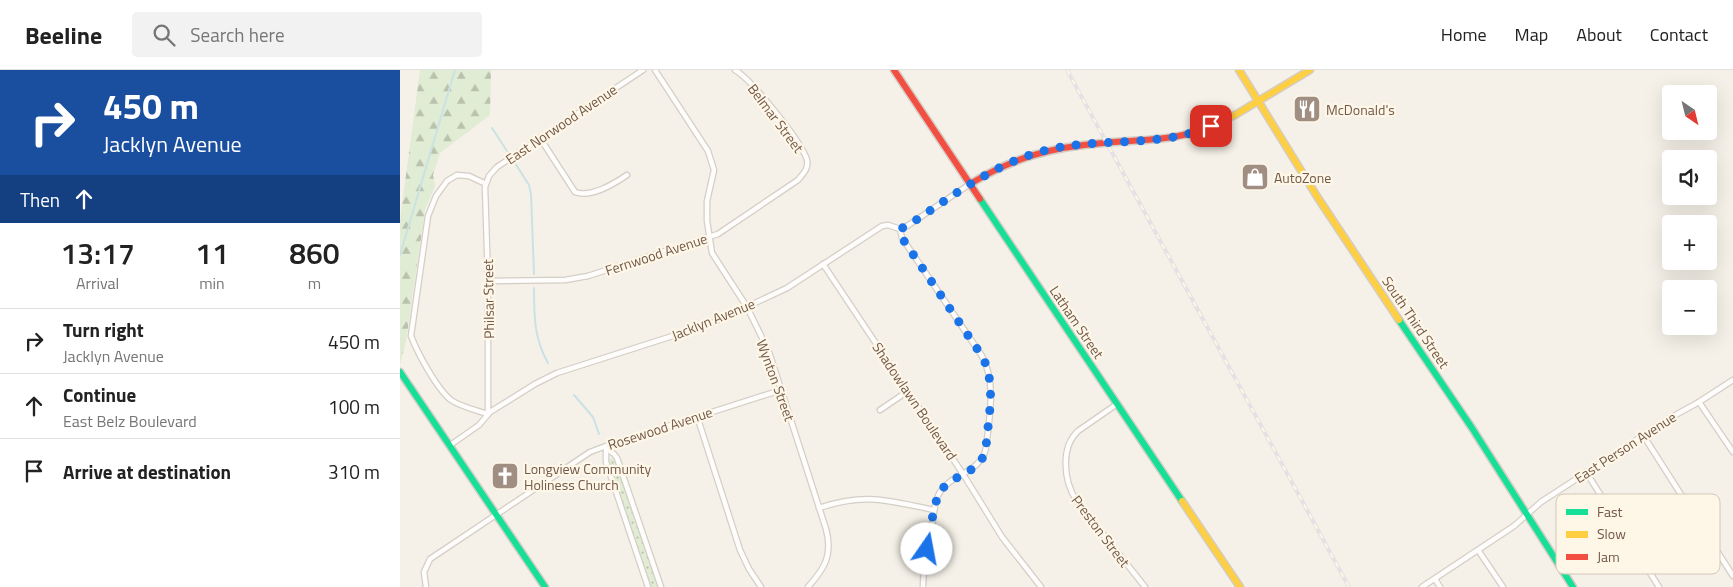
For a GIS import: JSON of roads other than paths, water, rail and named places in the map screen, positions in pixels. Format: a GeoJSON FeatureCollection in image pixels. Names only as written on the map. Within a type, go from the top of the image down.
{"type":"FeatureCollection","features":[{"type":"Feature","properties":{"kind":"street","name":"East Norwood Avenue"},"geometry":{"type":"LineString","coordinates":[[486,184],[491,172],[496,167],[643,70]]}},
{"type":"Feature","properties":{"kind":"street","name":"Wynton Street"},"geometry":{"type":"LineString","coordinates":[[655,70],[712,160],[713,178],[708,201],[707,221],[712,253],[747,307],[769,352],[828,534],[829,554],[822,570],[808,587]]}},
{"type":"Feature","properties":{"kind":"street","name":"Belmar Street"},"geometry":{"type":"LineString","coordinates":[[735,70],[757,89],[801,149],[807,162],[806,171]]}},
{"type":"Feature","properties":{"kind":"street","name":"Latham Street"},"geometry":{"type":"LineString","coordinates":[[894,70],[1240,587]]}},
{"type":"Feature","properties":{"kind":"street","name":"South Third Street"},"geometry":{"type":"LineString","coordinates":[[1238,70],[1398,320],[1468,422],[1556,561]]}},
{"type":"Feature","properties":{"kind":"street"},"geometry":{"type":"LineString","coordinates":[[970,184],[991,171],[1033,153],[1064,146],[1187,134],[1218,123],[1310,70]]}},
{"type":"Feature","properties":{"kind":"street"},"geometry":{"type":"LineString","coordinates":[[540,138],[575,192],[581,194],[607,187],[627,175]]}},
{"type":"Feature","properties":{"kind":"street","name":"Fernwood Avenue"},"geometry":{"type":"LineString","coordinates":[[488,282],[565,280],[588,276],[718,234],[798,180],[806,171]]}},
{"type":"Feature","properties":{"kind":"street"},"geometry":{"type":"LineString","coordinates":[[486,184],[464,174],[454,176],[443,185],[436,196],[428,216],[411,336],[441,391],[452,401],[488,414]]}},
{"type":"Feature","properties":{"kind":"street","name":"Philsar Street"},"geometry":{"type":"LineString","coordinates":[[486,184],[488,414]]}},
{"type":"Feature","properties":{"kind":"street","name":"Jacklyn Avenue"},"geometry":{"type":"LineString","coordinates":[[449,446],[479,425],[488,414],[535,384],[558,373],[710,324],[747,307],[787,288],[882,226],[900,229],[907,226],[970,184]]}},
{"type":"Feature","properties":{"kind":"street"},"geometry":{"type":"LineString","coordinates":[[900,229],[902,238],[982,356],[990,374],[991,388],[985,451],[977,465],[942,490],[934,510],[924,564],[923,587]]}},
{"type":"Feature","properties":{"kind":"street","name":"Shadowlawn Boulevard"},"geometry":{"type":"LineString","coordinates":[[823,264],[964,474],[1002,537],[1041,587]]}},
{"type":"Feature","properties":{"kind":"street"},"geometry":{"type":"LineString","coordinates":[[400,372],[545,587]]}},
{"type":"Feature","properties":{"kind":"street","name":"East Person Avenue"},"geometry":{"type":"LineString","coordinates":[[1422,587],[1514,526],[1526,514],[1586,472],[1733,380]]}},
{"type":"Feature","properties":{"kind":"street","name":"Rosewood Avenue"},"geometry":{"type":"LineString","coordinates":[[426,587],[424,572],[430,559],[583,457],[696,416],[781,390]]}},
{"type":"Feature","properties":{"kind":"street"},"geometry":{"type":"LineString","coordinates":[[880,410],[908,391]]}},
{"type":"Feature","properties":{"kind":"street"},"geometry":{"type":"LineString","coordinates":[[1699,402],[1733,452]]}},
{"type":"Feature","properties":{"kind":"street","name":"Preston Street"},"geometry":{"type":"LineString","coordinates":[[1117,404],[1073,436],[1067,454],[1066,474],[1076,500],[1144,587]]}},
{"type":"Feature","properties":{"kind":"street"},"geometry":{"type":"LineString","coordinates":[[696,416],[740,550],[749,569],[762,587]]}},
{"type":"Feature","properties":{"kind":"street"},"geometry":{"type":"LineString","coordinates":[[1643,435],[1681,494]]}},
{"type":"Feature","properties":{"kind":"street"},"geometry":{"type":"LineString","coordinates":[[648,587],[606,462],[606,448],[614,454],[620,467],[661,587]]}},
{"type":"Feature","properties":{"kind":"street"},"geometry":{"type":"LineString","coordinates":[[1586,472],[1600,494]]}},
{"type":"Feature","properties":{"kind":"street"},"geometry":{"type":"LineString","coordinates":[[819,508],[848,500],[868,498],[934,510]]}},
{"type":"Feature","properties":{"kind":"street"},"geometry":{"type":"LineString","coordinates":[[1478,550],[1503,587]]}},
{"type":"Feature","properties":{"kind":"street"},"geometry":{"type":"LineString","coordinates":[[1720,556],[1733,576]]}},
{"type":"Feature","properties":{"kind":"street","name":"South Third Street"},"geometry":{"type":"LineString","coordinates":[[1565,574],[1573,587]]}},
{"type":"Feature","properties":{"kind":"street"},"geometry":{"type":"LineString","coordinates":[[1651,574],[1659,587]]}},
{"type":"Feature","properties":{"kind":"street"},"geometry":{"type":"LineString","coordinates":[[1435,579],[1440,587]]}},
{"type":"Feature","properties":{"kind":"waterway"},"geometry":{"type":"LineString","coordinates":[[400,255],[455,70]]}},
{"type":"Feature","properties":{"kind":"waterway"},"geometry":{"type":"LineString","coordinates":[[492,128],[507,151]]}},
{"type":"Feature","properties":{"kind":"waterway"},"geometry":{"type":"LineString","coordinates":[[515,163],[529,185],[531,194],[534,274]]}},
{"type":"Feature","properties":{"kind":"waterway"},"geometry":{"type":"LineString","coordinates":[[534,288],[537,336],[548,363]]}},
{"type":"Feature","properties":{"kind":"waterway"},"geometry":{"type":"LineString","coordinates":[[574,395],[593,417],[599,434]]}},
{"type":"Feature","properties":{"kind":"railway"},"geometry":{"type":"LineString","coordinates":[[1067,70],[1349,587]]}},
{"type":"Feature","properties":{"kind":"place","name":"McDonald's"},"geometry":{"type":"Point","coordinates":[1307,109]}},
{"type":"Feature","properties":{"kind":"place","name":"AutoZone"},"geometry":{"type":"Point","coordinates":[1255,177]}},
{"type":"Feature","properties":{"kind":"place","name":"Longview Community Holiness Church"},"geometry":{"type":"Point","coordinates":[505,476]}}]}
